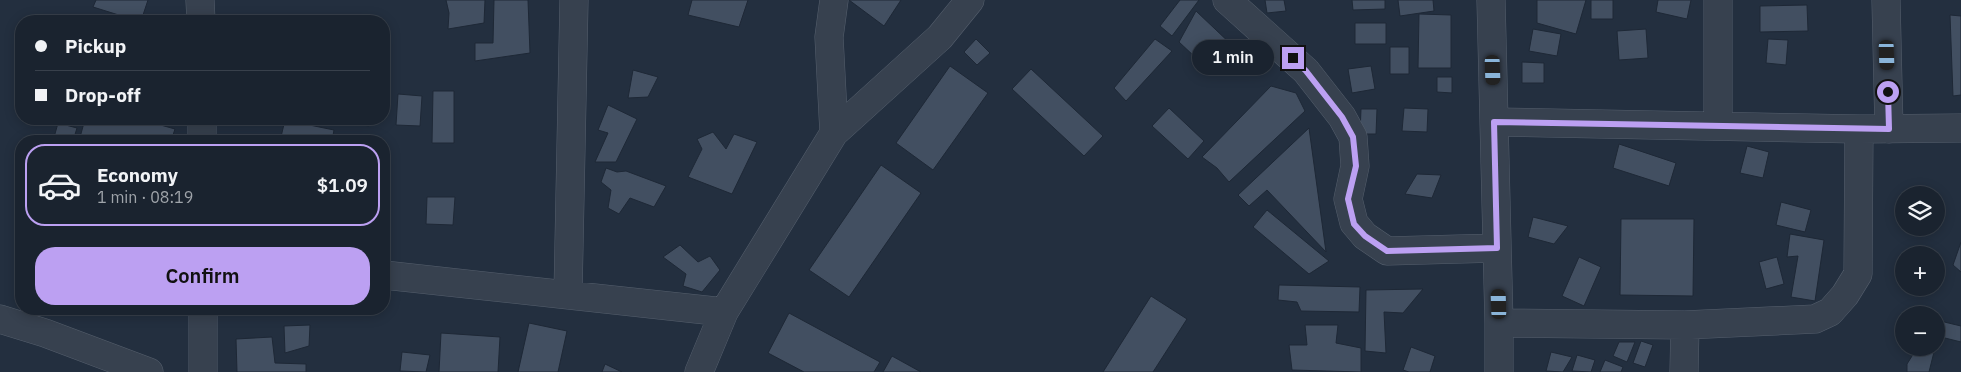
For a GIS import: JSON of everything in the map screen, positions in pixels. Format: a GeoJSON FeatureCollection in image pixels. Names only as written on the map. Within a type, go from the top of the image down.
{"type":"FeatureCollection","features":[{"type":"Feature","properties":{"kind":"street"},"geometry":{"type":"LineString","coordinates":[[200,0],[201,15]]}},
{"type":"Feature","properties":{"kind":"street"},"geometry":{"type":"LineString","coordinates":[[568,294],[574,0]]}},
{"type":"Feature","properties":{"kind":"street"},"geometry":{"type":"LineString","coordinates":[[834,0],[829,37],[834,132]]}},
{"type":"Feature","properties":{"kind":"street"},"geometry":{"type":"LineString","coordinates":[[698,372],[724,312],[834,132],[940,37],[970,0]]}},
{"type":"Feature","properties":{"kind":"street"},"geometry":{"type":"LineString","coordinates":[[1227,0],[1306,71],[1342,117],[1353,137],[1356,166],[1348,199],[1354,224],[1365,236],[1387,251],[1497,248]]}},
{"type":"Feature","properties":{"kind":"street"},"geometry":{"type":"LineString","coordinates":[[1491,0],[1499,372]]}},
{"type":"Feature","properties":{"kind":"street"},"geometry":{"type":"LineString","coordinates":[[1718,0],[1718,126]]}},
{"type":"Feature","properties":{"kind":"street"},"geometry":{"type":"LineString","coordinates":[[1886,0],[1889,129]]}},
{"type":"Feature","properties":{"kind":"street"},"geometry":{"type":"LineString","coordinates":[[1494,122],[1859,130],[1961,128]]}},
{"type":"Feature","properties":{"kind":"street"},"geometry":{"type":"LineString","coordinates":[[1499,323],[1685,325],[1815,319],[1830,312],[1845,295],[1858,274],[1859,130]]}},
{"type":"Feature","properties":{"kind":"street"},"geometry":{"type":"LineString","coordinates":[[390,276],[724,312]]}},
{"type":"Feature","properties":{"kind":"street"},"geometry":{"type":"LineString","coordinates":[[203,372],[204,315]]}},
{"type":"Feature","properties":{"kind":"street"},"geometry":{"type":"LineString","coordinates":[[0,319],[45,332],[149,372]]}},
{"type":"Feature","properties":{"kind":"street"},"geometry":{"type":"LineString","coordinates":[[1684,372],[1685,325]]}},
{"type":"Feature","properties":{"kind":"building"},"geometry":{"type":"Polygon","coordinates":[[[96,0],[148,0],[143,15],[119,15],[93,7],[96,0]]]}},
{"type":"Feature","properties":{"kind":"building"},"geometry":{"type":"Polygon","coordinates":[[[446,0],[485,0],[484,23],[448,29],[449,13],[446,0]]]}},
{"type":"Feature","properties":{"kind":"building"},"geometry":{"type":"Polygon","coordinates":[[[494,0],[528,0],[530,53],[475,61],[475,43],[493,43],[494,0]]]}},
{"type":"Feature","properties":{"kind":"building"},"geometry":{"type":"Polygon","coordinates":[[[692,0],[748,0],[739,27],[688,15],[692,0]]]}},
{"type":"Feature","properties":{"kind":"building"},"geometry":{"type":"Polygon","coordinates":[[[849,0],[901,0],[884,26],[849,0]]]}},
{"type":"Feature","properties":{"kind":"building"},"geometry":{"type":"Polygon","coordinates":[[[1180,0],[1199,0],[1172,36],[1160,26],[1180,0]]]}},
{"type":"Feature","properties":{"kind":"building"},"geometry":{"type":"Polygon","coordinates":[[[1265,0],[1284,0],[1286,11],[1267,13],[1265,0]]]}},
{"type":"Feature","properties":{"kind":"building"},"geometry":{"type":"Polygon","coordinates":[[[1352,0],[1385,0],[1385,9],[1353,10],[1352,0]]]}},
{"type":"Feature","properties":{"kind":"building"},"geometry":{"type":"Polygon","coordinates":[[[1398,0],[1433,0],[1434,11],[1400,16],[1398,0]]]}},
{"type":"Feature","properties":{"kind":"building"},"geometry":{"type":"Polygon","coordinates":[[[1537,0],[1586,0],[1576,34],[1537,23],[1537,0]]]}},
{"type":"Feature","properties":{"kind":"building"},"geometry":{"type":"Polygon","coordinates":[[[1591,0],[1613,0],[1613,19],[1591,19],[1591,0]]]}},
{"type":"Feature","properties":{"kind":"building"},"geometry":{"type":"Polygon","coordinates":[[[1658,0],[1691,0],[1687,19],[1656,12],[1658,0]]]}},
{"type":"Feature","properties":{"kind":"building"},"geometry":{"type":"Polygon","coordinates":[[[1807,5],[1808,31],[1760,32],[1760,6],[1807,5]]]}},
{"type":"Feature","properties":{"kind":"building"},"geometry":{"type":"Polygon","coordinates":[[[1196,11],[1234,47],[1210,71],[1179,42],[1196,11]]]}},
{"type":"Feature","properties":{"kind":"building"},"geometry":{"type":"Polygon","coordinates":[[[1419,14],[1451,15],[1451,68],[1418,68],[1419,14]]]}},
{"type":"Feature","properties":{"kind":"building"},"geometry":{"type":"Polygon","coordinates":[[[1950,15],[1961,16],[1961,95],[1953,96],[1950,15]]]}},
{"type":"Feature","properties":{"kind":"building"},"geometry":{"type":"Polygon","coordinates":[[[1355,23],[1386,23],[1386,44],[1355,44],[1355,23]]]}},
{"type":"Feature","properties":{"kind":"building"},"geometry":{"type":"Polygon","coordinates":[[[1533,29],[1561,34],[1557,56],[1529,51],[1533,29]]]}},
{"type":"Feature","properties":{"kind":"building"},"geometry":{"type":"Polygon","coordinates":[[[1646,29],[1648,58],[1619,60],[1617,31],[1646,29]]]}},
{"type":"Feature","properties":{"kind":"building"},"geometry":{"type":"Polygon","coordinates":[[[976,39],[990,53],[977,65],[964,52],[976,39]]]}},
{"type":"Feature","properties":{"kind":"building"},"geometry":{"type":"Polygon","coordinates":[[[1155,39],[1172,51],[1126,101],[1114,88],[1155,39]]]}},
{"type":"Feature","properties":{"kind":"building"},"geometry":{"type":"Polygon","coordinates":[[[1768,39],[1788,40],[1786,65],[1766,63],[1768,39]]]}},
{"type":"Feature","properties":{"kind":"building"},"geometry":{"type":"Polygon","coordinates":[[[1390,47],[1409,47],[1409,74],[1390,74],[1390,47]]]}},
{"type":"Feature","properties":{"kind":"building"},"geometry":{"type":"Polygon","coordinates":[[[1522,62],[1544,63],[1544,83],[1522,83],[1522,62]]]}},
{"type":"Feature","properties":{"kind":"building"},"geometry":{"type":"Polygon","coordinates":[[[950,66],[988,93],[933,170],[896,143],[950,66]]]}},
{"type":"Feature","properties":{"kind":"building"},"geometry":{"type":"Polygon","coordinates":[[[1371,66],[1375,89],[1352,93],[1348,69],[1371,66]]]}},
{"type":"Feature","properties":{"kind":"building"},"geometry":{"type":"Polygon","coordinates":[[[1031,69],[1103,136],[1084,156],[1012,89],[1031,69]]]}},
{"type":"Feature","properties":{"kind":"building"},"geometry":{"type":"Polygon","coordinates":[[[633,70],[658,77],[648,97],[628,98],[633,70]]]}},
{"type":"Feature","properties":{"kind":"building"},"geometry":{"type":"Polygon","coordinates":[[[1437,77],[1452,77],[1452,93],[1437,92],[1437,77]]]}},
{"type":"Feature","properties":{"kind":"building"},"geometry":{"type":"Polygon","coordinates":[[[1271,86],[1296,93],[1305,111],[1229,182],[1217,168],[1202,157],[1271,86]]]}},
{"type":"Feature","properties":{"kind":"building"},"geometry":{"type":"Polygon","coordinates":[[[433,91],[454,91],[454,143],[432,143],[433,91]]]}},
{"type":"Feature","properties":{"kind":"building"},"geometry":{"type":"Polygon","coordinates":[[[398,94],[422,96],[420,126],[396,125],[398,94]]]}},
{"type":"Feature","properties":{"kind":"building"},"geometry":{"type":"Polygon","coordinates":[[[608,105],[637,119],[616,162],[595,162],[608,133],[598,130],[608,105]]]}},
{"type":"Feature","properties":{"kind":"building"},"geometry":{"type":"Polygon","coordinates":[[[1169,108],[1204,141],[1188,159],[1152,126],[1169,108]]]}},
{"type":"Feature","properties":{"kind":"building"},"geometry":{"type":"Polygon","coordinates":[[[1404,108],[1428,109],[1427,132],[1402,131],[1404,108]]]}},
{"type":"Feature","properties":{"kind":"building"},"geometry":{"type":"Polygon","coordinates":[[[1361,109],[1377,109],[1376,134],[1360,134],[1361,109]]]}},
{"type":"Feature","properties":{"kind":"building"},"geometry":{"type":"Polygon","coordinates":[[[57,125],[77,128],[75,135],[55,135],[57,125]]]}},
{"type":"Feature","properties":{"kind":"building"},"geometry":{"type":"Polygon","coordinates":[[[83,125],[161,125],[175,129],[173,135],[81,135],[83,125]]]}},
{"type":"Feature","properties":{"kind":"building"},"geometry":{"type":"Polygon","coordinates":[[[284,125],[310,125],[334,130],[333,135],[281,135],[284,125]]]}},
{"type":"Feature","properties":{"kind":"building"},"geometry":{"type":"Polygon","coordinates":[[[1309,128],[1326,252],[1267,190],[1249,206],[1238,195],[1309,128]]]}},
{"type":"Feature","properties":{"kind":"building"},"geometry":{"type":"Polygon","coordinates":[[[713,132],[726,149],[734,134],[757,142],[732,194],[688,177],[702,149],[697,139],[713,132]]]}},
{"type":"Feature","properties":{"kind":"building"},"geometry":{"type":"Polygon","coordinates":[[[1619,144],[1676,163],[1669,186],[1613,168],[1619,144]]]}},
{"type":"Feature","properties":{"kind":"building"},"geometry":{"type":"Polygon","coordinates":[[[1747,146],[1769,152],[1763,178],[1740,173],[1747,146]]]}},
{"type":"Feature","properties":{"kind":"building"},"geometry":{"type":"Polygon","coordinates":[[[881,165],[921,193],[849,297],[809,270],[881,165]]]}},
{"type":"Feature","properties":{"kind":"building"},"geometry":{"type":"Polygon","coordinates":[[[606,168],[617,172],[626,171],[666,186],[654,207],[630,198],[619,214],[608,208],[611,190],[601,182],[606,168]]]}},
{"type":"Feature","properties":{"kind":"building"},"geometry":{"type":"Polygon","coordinates":[[[1417,174],[1441,175],[1432,198],[1405,194],[1417,174]]]}},
{"type":"Feature","properties":{"kind":"building"},"geometry":{"type":"Polygon","coordinates":[[[427,197],[455,197],[453,225],[426,224],[427,197]]]}},
{"type":"Feature","properties":{"kind":"building"},"geometry":{"type":"Polygon","coordinates":[[[1781,202],[1811,210],[1805,232],[1776,225],[1781,202]]]}},
{"type":"Feature","properties":{"kind":"building"},"geometry":{"type":"Polygon","coordinates":[[[1267,210],[1329,261],[1309,274],[1253,227],[1267,210]]]}},
{"type":"Feature","properties":{"kind":"building"},"geometry":{"type":"Polygon","coordinates":[[[1533,217],[1568,226],[1554,244],[1528,237],[1533,217]]]}},
{"type":"Feature","properties":{"kind":"building"},"geometry":{"type":"Polygon","coordinates":[[[1621,219],[1694,219],[1693,296],[1620,295],[1621,219]]]}},
{"type":"Feature","properties":{"kind":"building"},"geometry":{"type":"Polygon","coordinates":[[[1790,234],[1824,240],[1815,301],[1791,297],[1798,256],[1787,257],[1790,234]]]}},
{"type":"Feature","properties":{"kind":"building"},"geometry":{"type":"Polygon","coordinates":[[[1961,242],[1961,272],[1953,265],[1961,242]]]}},
{"type":"Feature","properties":{"kind":"building"},"geometry":{"type":"Polygon","coordinates":[[[680,245],[698,262],[710,256],[720,270],[702,292],[683,286],[686,274],[663,257],[680,245]]]}},
{"type":"Feature","properties":{"kind":"building"},"geometry":{"type":"Polygon","coordinates":[[[1579,257],[1601,267],[1584,306],[1562,296],[1579,257]]]}},
{"type":"Feature","properties":{"kind":"building"},"geometry":{"type":"Polygon","coordinates":[[[1777,257],[1784,284],[1766,289],[1759,262],[1777,257]]]}},
{"type":"Feature","properties":{"kind":"building"},"geometry":{"type":"Polygon","coordinates":[[[1279,285],[1360,287],[1359,312],[1301,311],[1297,302],[1278,300],[1279,285]]]}},
{"type":"Feature","properties":{"kind":"building"},"geometry":{"type":"Polygon","coordinates":[[[1423,289],[1403,313],[1384,312],[1386,353],[1365,351],[1366,290],[1423,289]]]}},
{"type":"Feature","properties":{"kind":"building"},"geometry":{"type":"Polygon","coordinates":[[[1151,296],[1187,319],[1153,372],[1103,372],[1151,296]]]}},
{"type":"Feature","properties":{"kind":"building"},"geometry":{"type":"Polygon","coordinates":[[[789,313],[880,362],[874,372],[804,372],[768,353],[789,313]]]}},
{"type":"Feature","properties":{"kind":"building"},"geometry":{"type":"Polygon","coordinates":[[[1945,322],[1961,326],[1961,342],[1945,338],[1945,322]]]}},
{"type":"Feature","properties":{"kind":"building"},"geometry":{"type":"Polygon","coordinates":[[[529,323],[567,331],[558,372],[518,372],[529,323]]]}},
{"type":"Feature","properties":{"kind":"building"},"geometry":{"type":"Polygon","coordinates":[[[310,325],[309,346],[285,353],[284,326],[310,325]]]}},
{"type":"Feature","properties":{"kind":"building"},"geometry":{"type":"Polygon","coordinates":[[[1305,325],[1338,325],[1336,343],[1361,348],[1361,372],[1292,370],[1289,345],[1307,345],[1305,325]]]}},
{"type":"Feature","properties":{"kind":"building"},"geometry":{"type":"Polygon","coordinates":[[[441,333],[500,337],[498,372],[439,372],[441,333]]]}},
{"type":"Feature","properties":{"kind":"building"},"geometry":{"type":"Polygon","coordinates":[[[272,337],[275,363],[306,364],[306,372],[237,372],[236,339],[272,337]]]}},
{"type":"Feature","properties":{"kind":"building"},"geometry":{"type":"Polygon","coordinates":[[[1641,341],[1653,345],[1645,367],[1633,363],[1641,341]]]}},
{"type":"Feature","properties":{"kind":"building"},"geometry":{"type":"Polygon","coordinates":[[[1619,342],[1635,342],[1627,362],[1613,356],[1619,342]]]}},
{"type":"Feature","properties":{"kind":"building"},"geometry":{"type":"Polygon","coordinates":[[[1411,347],[1435,356],[1430,372],[1409,372],[1403,370],[1411,347]]]}},
{"type":"Feature","properties":{"kind":"building"},"geometry":{"type":"Polygon","coordinates":[[[402,352],[430,355],[426,372],[400,371],[402,352]]]}},
{"type":"Feature","properties":{"kind":"building"},"geometry":{"type":"Polygon","coordinates":[[[1551,352],[1572,357],[1563,372],[1546,371],[1551,352]]]}},
{"type":"Feature","properties":{"kind":"building"},"geometry":{"type":"Polygon","coordinates":[[[1577,355],[1595,360],[1591,372],[1572,371],[1577,355]]]}},
{"type":"Feature","properties":{"kind":"building"},"geometry":{"type":"Polygon","coordinates":[[[892,356],[921,372],[883,372],[892,356]]]}},
{"type":"Feature","properties":{"kind":"building"},"geometry":{"type":"Polygon","coordinates":[[[1912,356],[1933,356],[1929,372],[1907,372],[1907,364],[1912,356]]]}},
{"type":"Feature","properties":{"kind":"building"},"geometry":{"type":"Polygon","coordinates":[[[1605,360],[1623,367],[1621,372],[1600,372],[1605,360]]]}},
{"type":"Feature","properties":{"kind":"building"},"geometry":{"type":"Polygon","coordinates":[[[605,364],[622,372],[602,372],[605,364]]]}},
{"type":"Feature","properties":{"kind":"route"},"geometry":{"type":"LineString","coordinates":[[1293,58],[1306,71],[1342,117],[1353,137],[1356,166],[1348,199],[1354,224],[1365,236],[1387,251],[1497,248],[1494,122],[1859,130],[1889,129],[1888,92]]}}]}
